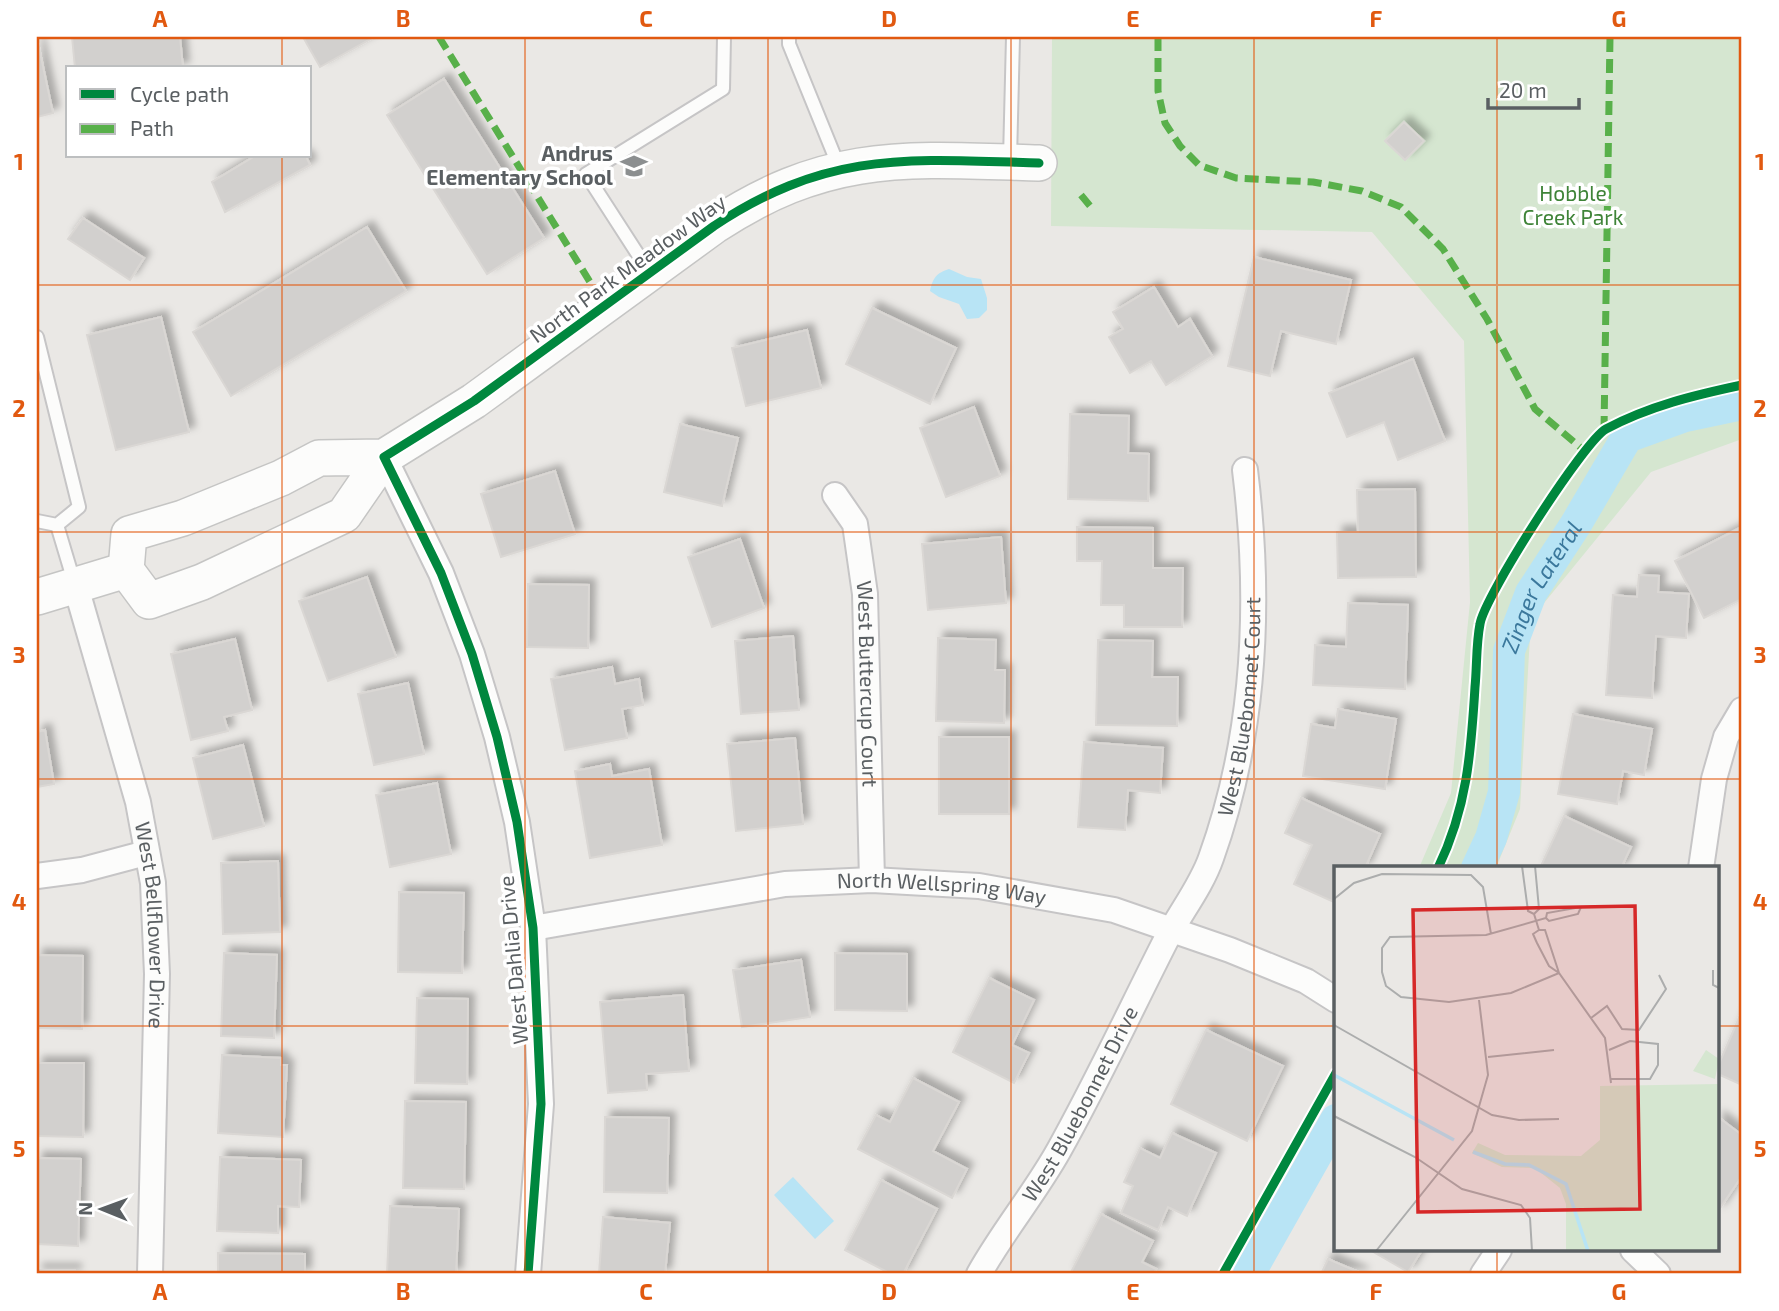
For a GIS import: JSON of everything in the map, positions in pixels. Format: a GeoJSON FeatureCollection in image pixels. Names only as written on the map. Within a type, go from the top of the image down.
{"type":"FeatureCollection","features":[{"type":"Feature","properties":{"kind":"street","name":"North Park Meadow Way"},"geometry":{"type":"LineString","coordinates":[[126,570],[149,601],[202,582],[344,515],[384,457],[474,401],[743,207],[795,183],[840,169],[875,162],[910,160],[1025,163]]}},
{"type":"Feature","properties":{"kind":"street"},"geometry":{"type":"LineString","coordinates":[[37,597],[126,570],[129,534],[183,518],[281,478],[319,458],[384,457]]}},
{"type":"Feature","properties":{"kind":"street","name":"West Dahlia Drive"},"geometry":{"type":"LineString","coordinates":[[384,457],[441,573],[472,654],[498,737],[517,822],[533,928],[541,1104],[528,1274]]}},
{"type":"Feature","properties":{"kind":"street","name":"West Bluebonnet Court"},"geometry":{"type":"LineString","coordinates":[[1171,930],[1210,861],[1221,828],[1244,726],[1255,621],[1253,551],[1245,470]]}},
{"type":"Feature","properties":{"kind":"street","name":"West Buttercup Court"},"geometry":{"type":"LineString","coordinates":[[835,495],[855,524],[865,594],[872,880]]}},
{"type":"Feature","properties":{"kind":"street","name":"West Bellflower Drive"},"geometry":{"type":"LineString","coordinates":[[76,587],[138,802],[153,883],[157,974],[150,1274]]}},
{"type":"Feature","properties":{"kind":"street"},"geometry":{"type":"LineString","coordinates":[[1701,866],[1714,779],[1726,737],[1742,710]]}},
{"type":"Feature","properties":{"kind":"street"},"geometry":{"type":"LineString","coordinates":[[37,876],[82,870],[146,853]]}},
{"type":"Feature","properties":{"kind":"street","name":"North Wellspring Way"},"geometry":{"type":"LineString","coordinates":[[533,928],[785,884],[872,880],[979,886],[1114,910],[1230,950],[1306,981],[1334,999]]}},
{"type":"Feature","properties":{"kind":"street","name":"West Bluebonnet Drive"},"geometry":{"type":"LineString","coordinates":[[979,1274],[1058,1152],[1171,930]]}},
{"type":"Feature","properties":{"kind":"street"},"geometry":{"type":"LineString","coordinates":[[1483,1274],[1498,1252]]}},
{"type":"Feature","properties":{"kind":"street"},"geometry":{"type":"LineString","coordinates":[[1635,1252],[1658,1274]]}},
{"type":"Feature","properties":{"kind":"lane"},"geometry":{"type":"LineString","coordinates":[[650,273],[586,174],[723,89],[724,37]]}},
{"type":"Feature","properties":{"kind":"lane"},"geometry":{"type":"LineString","coordinates":[[789,37],[789,44],[840,169]]}},
{"type":"Feature","properties":{"kind":"lane"},"geometry":{"type":"LineString","coordinates":[[1013,37],[1025,163]]}},
{"type":"Feature","properties":{"kind":"lane"},"geometry":{"type":"LineString","coordinates":[[37,337],[79,507],[57,525]]}},
{"type":"Feature","properties":{"kind":"lane"},"geometry":{"type":"LineString","coordinates":[[37,521],[57,525]]}},
{"type":"Feature","properties":{"kind":"lane"},"geometry":{"type":"LineString","coordinates":[[57,525],[76,587]]}},
{"type":"Feature","properties":{"kind":"green space","name":"Hobble Creek Park"},"geometry":{"type":"Polygon","coordinates":[[[1052,37],[1742,37],[1742,439],[1651,472],[1531,619],[1520,809],[1497,866],[1420,866],[1451,793],[1470,602],[1464,341],[1372,232],[1051,226],[1052,37]]]}},
{"type":"Feature","properties":{"kind":"water"},"geometry":{"type":"Polygon","coordinates":[[[949,269],[967,277],[981,279],[987,298],[987,310],[979,318],[967,319],[959,304],[930,291],[936,276],[949,269]]]}},
{"type":"Feature","properties":{"kind":"water"},"geometry":{"type":"Polygon","coordinates":[[[793,1177],[834,1221],[815,1239],[774,1195],[793,1177]]]}},
{"type":"Feature","properties":{"kind":"building"},"geometry":{"type":"Polygon","coordinates":[[[72,37],[180,37],[183,66],[75,66],[72,37]]]}},
{"type":"Feature","properties":{"kind":"building"},"geometry":{"type":"Polygon","coordinates":[[[303,37],[374,37],[320,67],[303,37]]]}},
{"type":"Feature","properties":{"kind":"building"},"geometry":{"type":"Polygon","coordinates":[[[37,44],[53,113],[37,117],[37,44]]]}},
{"type":"Feature","properties":{"kind":"building"},"geometry":{"type":"Polygon","coordinates":[[[444,79],[544,238],[487,274],[387,115],[444,79]]]}},
{"type":"Feature","properties":{"kind":"building"},"geometry":{"type":"Polygon","coordinates":[[[1404,122],[1424,141],[1405,160],[1385,141],[1404,122]]]}},
{"type":"Feature","properties":{"kind":"building"},"geometry":{"type":"Polygon","coordinates":[[[252,158],[307,158],[310,165],[225,212],[212,182],[252,158]]]}},
{"type":"Feature","properties":{"kind":"building"},"geometry":{"type":"Polygon","coordinates":[[[83,218],[144,258],[130,280],[68,239],[83,218]]]}},
{"type":"Feature","properties":{"kind":"building"},"geometry":{"type":"Polygon","coordinates":[[[367,227],[406,291],[231,396],[193,332],[367,227]]]}},
{"type":"Feature","properties":{"kind":"building"},"geometry":{"type":"Polygon","coordinates":[[[1254,257],[1351,280],[1336,344],[1281,331],[1270,376],[1228,366],[1254,257]]]}},
{"type":"Feature","properties":{"kind":"building"},"geometry":{"type":"Polygon","coordinates":[[[1154,287],[1178,327],[1190,319],[1212,356],[1166,385],[1151,361],[1130,373],[1109,337],[1123,329],[1113,312],[1154,287]]]}},
{"type":"Feature","properties":{"kind":"building"},"geometry":{"type":"Polygon","coordinates":[[[872,308],[956,348],[930,404],[846,364],[872,308]]]}},
{"type":"Feature","properties":{"kind":"building"},"geometry":{"type":"Polygon","coordinates":[[[161,317],[189,432],[116,450],[87,335],[161,317]]]}},
{"type":"Feature","properties":{"kind":"building"},"geometry":{"type":"Polygon","coordinates":[[[807,330],[821,388],[746,406],[732,348],[807,330]]]}},
{"type":"Feature","properties":{"kind":"building"},"geometry":{"type":"Polygon","coordinates":[[[1413,359],[1445,441],[1398,460],[1384,422],[1347,437],[1329,393],[1413,359]]]}},
{"type":"Feature","properties":{"kind":"building"},"geometry":{"type":"Polygon","coordinates":[[[974,407],[1000,476],[946,497],[920,428],[974,407]]]}},
{"type":"Feature","properties":{"kind":"building"},"geometry":{"type":"Polygon","coordinates":[[[1070,414],[1129,416],[1128,453],[1149,454],[1148,501],[1068,499],[1070,414]]]}},
{"type":"Feature","properties":{"kind":"building"},"geometry":{"type":"Polygon","coordinates":[[[680,424],[738,438],[722,506],[664,492],[680,424]]]}},
{"type":"Feature","properties":{"kind":"building"},"geometry":{"type":"Polygon","coordinates":[[[555,471],[575,534],[501,557],[481,494],[555,471]]]}},
{"type":"Feature","properties":{"kind":"building"},"geometry":{"type":"Polygon","coordinates":[[[1415,489],[1416,577],[1338,578],[1337,532],[1358,532],[1357,490],[1415,489]]]}},
{"type":"Feature","properties":{"kind":"building"},"geometry":{"type":"Polygon","coordinates":[[[1077,527],[1153,528],[1153,568],[1183,568],[1182,627],[1124,627],[1124,605],[1101,605],[1102,561],[1077,561],[1077,527]]]}},
{"type":"Feature","properties":{"kind":"building"},"geometry":{"type":"Polygon","coordinates":[[[1742,527],[1742,599],[1704,618],[1675,561],[1742,527]]]}},
{"type":"Feature","properties":{"kind":"building"},"geometry":{"type":"Polygon","coordinates":[[[1001,537],[1006,603],[928,610],[922,544],[1001,537]]]}},
{"type":"Feature","properties":{"kind":"building"},"geometry":{"type":"Polygon","coordinates":[[[740,539],[764,608],[712,627],[688,557],[740,539]]]}},
{"type":"Feature","properties":{"kind":"building"},"geometry":{"type":"Polygon","coordinates":[[[1639,575],[1659,576],[1658,592],[1689,594],[1686,638],[1656,636],[1652,698],[1606,695],[1613,595],[1637,597],[1639,575]]]}},
{"type":"Feature","properties":{"kind":"building"},"geometry":{"type":"Polygon","coordinates":[[[367,577],[396,657],[328,681],[299,601],[367,577]]]}},
{"type":"Feature","properties":{"kind":"building"},"geometry":{"type":"Polygon","coordinates":[[[528,584],[589,585],[588,648],[527,647],[528,584]]]}},
{"type":"Feature","properties":{"kind":"building"},"geometry":{"type":"Polygon","coordinates":[[[1348,603],[1408,605],[1405,689],[1313,685],[1315,645],[1346,647],[1348,603]]]}},
{"type":"Feature","properties":{"kind":"building"},"geometry":{"type":"Polygon","coordinates":[[[793,636],[799,710],[741,714],[735,641],[793,636]]]}},
{"type":"Feature","properties":{"kind":"building"},"geometry":{"type":"Polygon","coordinates":[[[938,638],[996,640],[995,670],[1005,670],[1004,723],[936,721],[938,638]]]}},
{"type":"Feature","properties":{"kind":"building"},"geometry":{"type":"Polygon","coordinates":[[[235,639],[252,710],[224,717],[228,731],[191,740],[171,654],[235,639]]]}},
{"type":"Feature","properties":{"kind":"building"},"geometry":{"type":"Polygon","coordinates":[[[1098,640],[1153,641],[1152,677],[1178,677],[1177,726],[1096,725],[1098,640]]]}},
{"type":"Feature","properties":{"kind":"building"},"geometry":{"type":"Polygon","coordinates":[[[612,667],[615,684],[639,679],[643,705],[622,709],[627,738],[565,750],[551,679],[612,667]]]}},
{"type":"Feature","properties":{"kind":"building"},"geometry":{"type":"Polygon","coordinates":[[[408,683],[424,754],[374,765],[358,694],[408,683]]]}},
{"type":"Feature","properties":{"kind":"building"},"geometry":{"type":"Polygon","coordinates":[[[1338,709],[1396,719],[1385,789],[1303,776],[1311,724],[1335,728],[1338,709]]]}},
{"type":"Feature","properties":{"kind":"building"},"geometry":{"type":"Polygon","coordinates":[[[1573,714],[1652,729],[1644,775],[1623,771],[1617,804],[1558,794],[1573,714]]]}},
{"type":"Feature","properties":{"kind":"building"},"geometry":{"type":"Polygon","coordinates":[[[45,730],[54,784],[37,787],[37,732],[45,730]]]}},
{"type":"Feature","properties":{"kind":"building"},"geometry":{"type":"Polygon","coordinates":[[[939,737],[1009,737],[1009,814],[939,814],[939,737]]]}},
{"type":"Feature","properties":{"kind":"building"},"geometry":{"type":"Polygon","coordinates":[[[795,738],[803,824],[736,831],[727,744],[795,738]]]}},
{"type":"Feature","properties":{"kind":"building"},"geometry":{"type":"Polygon","coordinates":[[[1084,742],[1163,748],[1160,793],[1128,790],[1125,830],[1078,827],[1084,742]]]}},
{"type":"Feature","properties":{"kind":"building"},"geometry":{"type":"Polygon","coordinates":[[[243,745],[264,826],[213,839],[193,758],[243,745]]]}},
{"type":"Feature","properties":{"kind":"building"},"geometry":{"type":"Polygon","coordinates":[[[610,764],[612,776],[649,769],[662,845],[590,858],[575,771],[610,764]]]}},
{"type":"Feature","properties":{"kind":"building"},"geometry":{"type":"Polygon","coordinates":[[[437,783],[451,854],[390,867],[376,795],[437,783]]]}},
{"type":"Feature","properties":{"kind":"building"},"geometry":{"type":"Polygon","coordinates":[[[1301,798],[1380,834],[1366,866],[1334,866],[1334,902],[1294,884],[1312,845],[1285,833],[1301,798]]]}},
{"type":"Feature","properties":{"kind":"building"},"geometry":{"type":"Polygon","coordinates":[[[1564,816],[1631,847],[1622,866],[1541,866],[1564,816]]]}},
{"type":"Feature","properties":{"kind":"building"},"geometry":{"type":"Polygon","coordinates":[[[278,861],[280,932],[223,934],[221,863],[278,861]]]}},
{"type":"Feature","properties":{"kind":"building"},"geometry":{"type":"Polygon","coordinates":[[[399,892],[464,893],[462,973],[398,972],[399,892]]]}},
{"type":"Feature","properties":{"kind":"building"},"geometry":{"type":"Polygon","coordinates":[[[224,953],[277,955],[274,1038],[221,1036],[224,953]]]}},
{"type":"Feature","properties":{"kind":"building"},"geometry":{"type":"Polygon","coordinates":[[[835,953],[907,954],[907,1011],[835,1010],[835,953]]]}},
{"type":"Feature","properties":{"kind":"building"},"geometry":{"type":"Polygon","coordinates":[[[37,955],[83,956],[82,1029],[37,1028],[37,955]]]}},
{"type":"Feature","properties":{"kind":"building"},"geometry":{"type":"Polygon","coordinates":[[[801,960],[810,1017],[742,1027],[733,970],[801,960]]]}},
{"type":"Feature","properties":{"kind":"building"},"geometry":{"type":"Polygon","coordinates":[[[989,978],[1034,1000],[1012,1045],[1029,1053],[1014,1083],[953,1052],[989,978]]]}},
{"type":"Feature","properties":{"kind":"building"},"geometry":{"type":"Polygon","coordinates":[[[683,995],[689,1071],[646,1074],[647,1090],[608,1093],[600,1002],[683,995]]]}},
{"type":"Feature","properties":{"kind":"building"},"geometry":{"type":"Polygon","coordinates":[[[417,998],[468,999],[467,1084],[415,1083],[417,998]]]}},
{"type":"Feature","properties":{"kind":"building"},"geometry":{"type":"Polygon","coordinates":[[[1742,1011],[1742,1085],[1720,1075],[1720,1061],[1742,1011]]]}},
{"type":"Feature","properties":{"kind":"building"},"geometry":{"type":"Polygon","coordinates":[[[1206,1030],[1283,1066],[1247,1141],[1171,1104],[1206,1030]]]}},
{"type":"Feature","properties":{"kind":"building"},"geometry":{"type":"Polygon","coordinates":[[[222,1055],[281,1058],[281,1065],[287,1065],[283,1137],[218,1133],[222,1055]]]}},
{"type":"Feature","properties":{"kind":"building"},"geometry":{"type":"Polygon","coordinates":[[[37,1063],[84,1063],[83,1137],[37,1136],[37,1063]]]}},
{"type":"Feature","properties":{"kind":"building"},"geometry":{"type":"Polygon","coordinates":[[[913,1078],[959,1102],[933,1151],[967,1169],[952,1198],[858,1149],[876,1115],[890,1122],[913,1078]]]}},
{"type":"Feature","properties":{"kind":"building"},"geometry":{"type":"Polygon","coordinates":[[[405,1101],[466,1102],[464,1189],[403,1188],[405,1101]]]}},
{"type":"Feature","properties":{"kind":"building"},"geometry":{"type":"Polygon","coordinates":[[[605,1117],[669,1118],[667,1193],[604,1192],[605,1117]]]}},
{"type":"Feature","properties":{"kind":"building"},"geometry":{"type":"Polygon","coordinates":[[[1720,1118],[1742,1135],[1742,1176],[1720,1208],[1720,1118]]]}},
{"type":"Feature","properties":{"kind":"building"},"geometry":{"type":"Polygon","coordinates":[[[1172,1133],[1216,1153],[1187,1216],[1168,1207],[1158,1230],[1121,1213],[1133,1186],[1124,1182],[1140,1148],[1160,1158],[1172,1133]]]}},
{"type":"Feature","properties":{"kind":"building"},"geometry":{"type":"Polygon","coordinates":[[[220,1157],[301,1160],[299,1207],[278,1206],[278,1233],[217,1231],[220,1157]]]}},
{"type":"Feature","properties":{"kind":"building"},"geometry":{"type":"Polygon","coordinates":[[[37,1158],[81,1159],[78,1246],[37,1244],[37,1158]]]}},
{"type":"Feature","properties":{"kind":"building"},"geometry":{"type":"Polygon","coordinates":[[[881,1180],[937,1209],[903,1274],[891,1274],[845,1250],[881,1180]]]}},
{"type":"Feature","properties":{"kind":"building"},"geometry":{"type":"Polygon","coordinates":[[[390,1206],[459,1209],[456,1274],[387,1274],[390,1206]]]}},
{"type":"Feature","properties":{"kind":"building"},"geometry":{"type":"Polygon","coordinates":[[[1101,1214],[1153,1241],[1142,1262],[1156,1269],[1153,1274],[1070,1274],[1101,1214]]]}},
{"type":"Feature","properties":{"kind":"building"},"geometry":{"type":"Polygon","coordinates":[[[603,1217],[670,1223],[665,1274],[599,1274],[603,1217]]]}},
{"type":"Feature","properties":{"kind":"building"},"geometry":{"type":"Polygon","coordinates":[[[1373,1252],[1421,1252],[1408,1272],[1373,1252]]]}},
{"type":"Feature","properties":{"kind":"building"},"geometry":{"type":"Polygon","coordinates":[[[218,1253],[305,1254],[305,1274],[218,1274],[218,1253]]]}},
{"type":"Feature","properties":{"kind":"building"},"geometry":{"type":"Polygon","coordinates":[[[1328,1259],[1363,1274],[1321,1274],[1328,1259]]]}},
{"type":"Feature","properties":{"kind":"building"},"geometry":{"type":"Polygon","coordinates":[[[37,1270],[75,1270],[75,1274],[37,1274],[37,1270]]]}},
{"type":"Feature","properties":{"kind":"waterway","name":"Zinger Lateral"},"geometry":{"type":"LineString","coordinates":[[1478,866],[1491,838],[1504,792],[1509,651],[1531,593],[1576,524],[1627,437],[1685,416],[1742,404]]}},
{"type":"Feature","properties":{"kind":"waterway","name":"Zinger Lateral"},"geometry":{"type":"LineString","coordinates":[[1249,1274],[1334,1124]]}},
{"type":"Feature","properties":{"kind":"marked path"},"geometry":{"type":"LineString","coordinates":[[439,37],[590,282]]}},
{"type":"Feature","properties":{"kind":"marked path"},"geometry":{"type":"LineString","coordinates":[[1158,37],[1158,91],[1165,123],[1180,146],[1199,165],[1236,178],[1313,182],[1362,191],[1401,207],[1443,249],[1487,319],[1535,409],[1586,452]]}},
{"type":"Feature","properties":{"kind":"marked path"},"geometry":{"type":"LineString","coordinates":[[1604,430],[1610,37]]}},
{"type":"Feature","properties":{"kind":"marked path"},"geometry":{"type":"LineString","coordinates":[[1081,195],[1090,206]]}},
{"type":"Feature","properties":{"kind":"cycle path"},"geometry":{"type":"LineString","coordinates":[[528,1274],[541,1104],[533,928],[517,822],[497,737],[472,654],[441,573],[384,457],[474,401],[714,226],[756,201],[795,184],[870,164],[949,160],[1039,163]]}},
{"type":"Feature","properties":{"kind":"cycle path"},"geometry":{"type":"LineString","coordinates":[[1439,866],[1455,824],[1466,780],[1480,624],[1498,584],[1536,521],[1578,461],[1606,429],[1656,408],[1742,385]]}},
{"type":"Feature","properties":{"kind":"cycle path"},"geometry":{"type":"LineString","coordinates":[[1223,1274],[1334,1077]]}},
{"type":"Feature","properties":{"kind":"place","name":"Andrus Elementary School"},"geometry":{"type":"Point","coordinates":[634,166]}}]}
